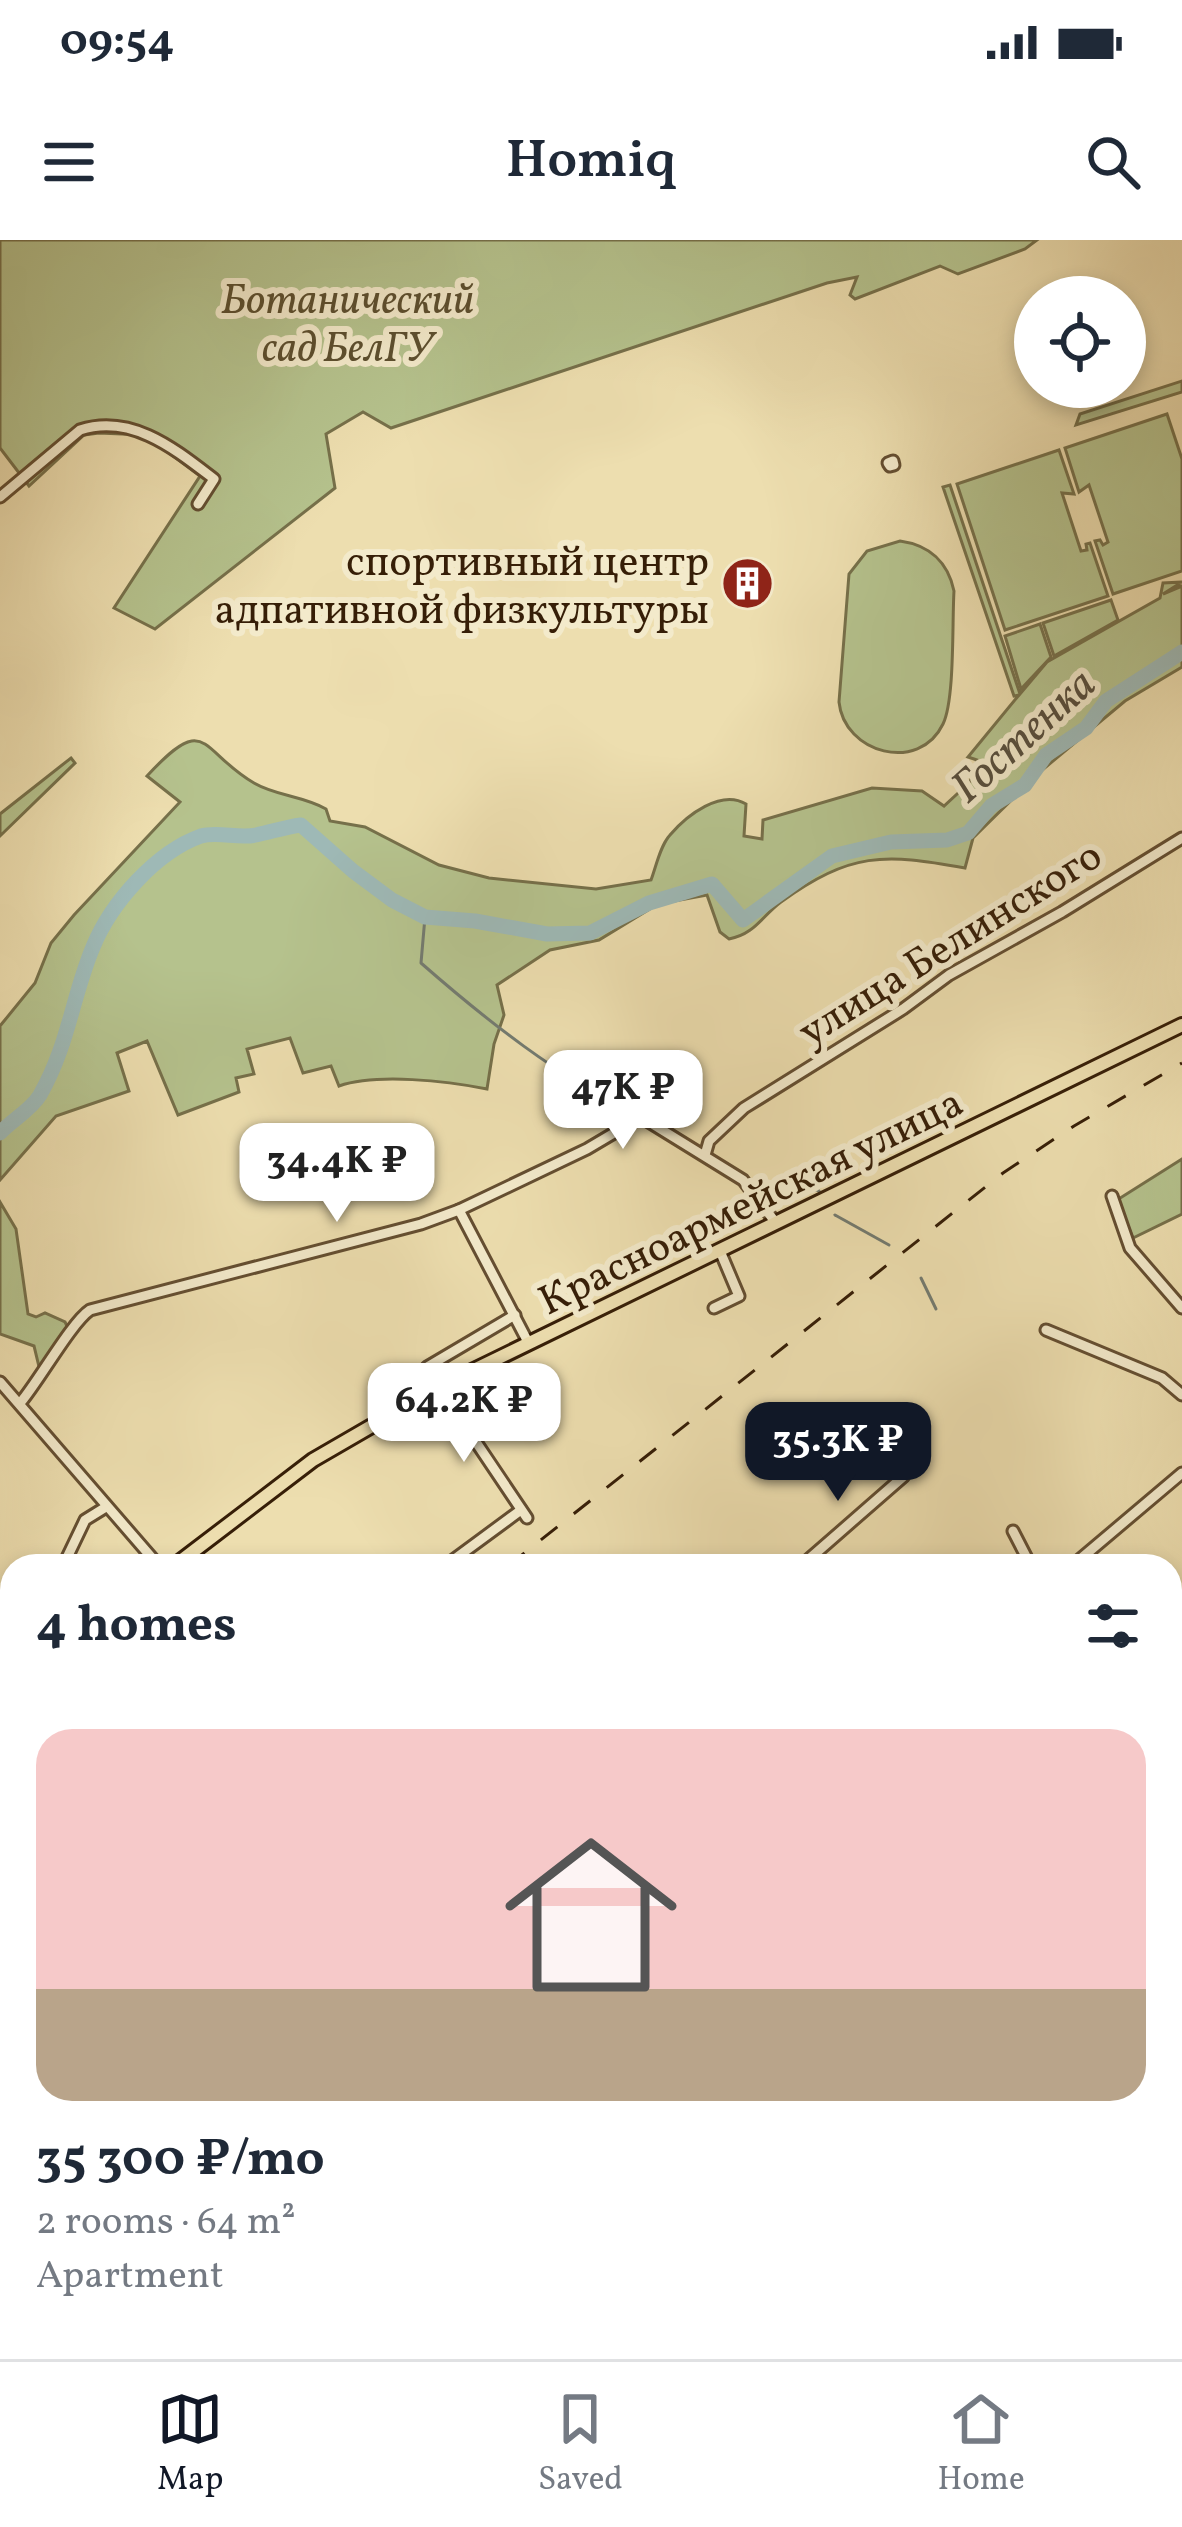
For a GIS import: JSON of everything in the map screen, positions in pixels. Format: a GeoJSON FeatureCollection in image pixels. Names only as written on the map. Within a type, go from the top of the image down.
{"type":"FeatureCollection","features":[{"type":"Feature","properties":{"kind":"main road","name":"Красноармейская улица"},"geometry":{"type":"LineString","coordinates":[[190,1554],[313,1460],[439,1387],[1182,1025]]}},
{"type":"Feature","properties":{"kind":"street"},"geometry":{"type":"LineString","coordinates":[[0,497],[80,430],[95,425],[159,437],[214,479],[198,504]]}},
{"type":"Feature","properties":{"kind":"street","name":"улица Белинского"},"geometry":{"type":"LineString","coordinates":[[705,1155],[709,1141],[744,1108],[904,1009],[949,975],[1182,838]]}},
{"type":"Feature","properties":{"kind":"street"},"geometry":{"type":"LineString","coordinates":[[21,1402],[80,1317],[90,1310],[372,1239],[459,1210],[641,1117],[742,1180],[776,1223]]}},
{"type":"Feature","properties":{"kind":"street"},"geometry":{"type":"LineString","coordinates":[[1112,1196],[1130,1248],[1182,1308]]}},
{"type":"Feature","properties":{"kind":"street"},"geometry":{"type":"LineString","coordinates":[[459,1210],[529,1344]]}},
{"type":"Feature","properties":{"kind":"street"},"geometry":{"type":"LineString","coordinates":[[714,1308],[739,1296],[721,1251]]}},
{"type":"Feature","properties":{"kind":"street"},"geometry":{"type":"LineString","coordinates":[[427,1367],[515,1315]]}},
{"type":"Feature","properties":{"kind":"street"},"geometry":{"type":"LineString","coordinates":[[1046,1330],[1162,1378],[1182,1395]]}},
{"type":"Feature","properties":{"kind":"street"},"geometry":{"type":"LineString","coordinates":[[0,1382],[148,1554]]}},
{"type":"Feature","properties":{"kind":"street"},"geometry":{"type":"LineString","coordinates":[[439,1387],[524,1514],[463,1554]]}},
{"type":"Feature","properties":{"kind":"street"},"geometry":{"type":"LineString","coordinates":[[1086,1554],[1182,1473]]}},
{"type":"Feature","properties":{"kind":"street"},"geometry":{"type":"LineString","coordinates":[[815,1554],[904,1476]]}},
{"type":"Feature","properties":{"kind":"street"},"geometry":{"type":"LineString","coordinates":[[69,1554],[85,1520],[106,1507]]}},
{"type":"Feature","properties":{"kind":"street"},"geometry":{"type":"LineString","coordinates":[[1013,1531],[1022,1554]]}},
{"type":"Feature","properties":{"kind":"green space","name":"Ботанический сад БелГУ"},"geometry":{"type":"Polygon","coordinates":[[[0,240],[1037,240],[958,274],[940,266],[855,299],[850,295],[857,277],[827,283],[391,428],[363,412],[326,434],[335,488],[155,629],[114,608],[200,476],[145,435],[99,433],[84,435],[29,486],[0,448],[0,240]]]}},
{"type":"Feature","properties":{"kind":"green space"},"geometry":{"type":"Polygon","coordinates":[[[1182,381],[1182,392],[1146,403],[1146,393],[1182,381]]]}},
{"type":"Feature","properties":{"kind":"green space"},"geometry":{"type":"Polygon","coordinates":[[[1099,408],[1131,408],[1076,425],[1080,414],[1099,408]]]}},
{"type":"Feature","properties":{"kind":"green space"},"geometry":{"type":"Polygon","coordinates":[[[1167,414],[1182,459],[1182,571],[1113,594],[1095,541],[1108,542],[1089,485],[1079,492],[1065,448],[1167,414]]]}},
{"type":"Feature","properties":{"kind":"green space"},"geometry":{"type":"Polygon","coordinates":[[[1059,450],[1074,494],[1062,493],[1081,551],[1090,543],[1108,596],[1005,630],[957,484],[1059,450]]]}},
{"type":"Feature","properties":{"kind":"green space"},"geometry":{"type":"Polygon","coordinates":[[[950,485],[1020,694],[1047,662],[1160,598],[1163,583],[1182,582],[1163,594],[1182,586],[1182,667],[1125,701],[1041,771],[973,838],[965,868],[889,859],[848,865],[781,902],[738,937],[729,939],[720,932],[707,895],[658,904],[599,940],[550,950],[497,985],[504,1015],[487,1089],[392,1079],[339,1086],[331,1066],[303,1073],[290,1038],[247,1049],[254,1074],[236,1078],[239,1092],[178,1115],[147,1041],[117,1053],[129,1091],[56,1116],[0,1180],[0,1026],[35,983],[51,943],[180,802],[147,776],[182,745],[203,743],[254,783],[317,805],[326,809],[330,821],[365,827],[439,865],[489,878],[596,889],[651,880],[670,835],[695,812],[715,802],[746,804],[744,836],[762,839],[763,820],[872,788],[922,791],[944,806],[970,782],[977,760],[968,757],[1019,695],[1014,696],[943,487],[950,485]]]}},
{"type":"Feature","properties":{"kind":"green space"},"geometry":{"type":"Polygon","coordinates":[[[900,541],[936,557],[954,591],[947,712],[932,740],[901,752],[868,745],[854,734],[839,702],[849,574],[867,551],[900,541]]]}},
{"type":"Feature","properties":{"kind":"green space"},"geometry":{"type":"Polygon","coordinates":[[[1111,600],[1118,620],[1054,656],[1043,623],[1111,600]]]}},
{"type":"Feature","properties":{"kind":"green space"},"geometry":{"type":"Polygon","coordinates":[[[1040,624],[1051,657],[1021,689],[1005,636],[1040,624]]]}},
{"type":"Feature","properties":{"kind":"green space"},"geometry":{"type":"Polygon","coordinates":[[[71,758],[75,763],[0,836],[0,814],[71,758]]]}},
{"type":"Feature","properties":{"kind":"green space"},"geometry":{"type":"Polygon","coordinates":[[[1182,1159],[1182,1214],[1133,1238],[1117,1200],[1182,1159]]]}},
{"type":"Feature","properties":{"kind":"green space"},"geometry":{"type":"Polygon","coordinates":[[[0,1202],[16,1229],[28,1314],[45,1313],[68,1328],[41,1375],[34,1346],[0,1334],[0,1202]]]}},
{"type":"Feature","properties":{"kind":"waterway","name":"Гостенка"},"geometry":{"type":"LineString","coordinates":[[0,1133],[36,1100],[50,1076],[86,966],[111,913],[152,867],[201,836],[249,836],[301,825],[392,900],[425,917],[547,934],[590,933],[649,903],[712,884],[743,920],[832,856],[891,842],[947,840],[968,833],[991,806],[1025,785],[1046,755],[1086,728],[1106,701],[1182,652]]}},
{"type":"Feature","properties":{"kind":"waterway"},"geometry":{"type":"LineString","coordinates":[[425,917],[421,963],[524,1046],[637,1115]]}},
{"type":"Feature","properties":{"kind":"waterway"},"geometry":{"type":"LineString","coordinates":[[750,1182],[769,1192],[800,1183],[819,1191]]}},
{"type":"Feature","properties":{"kind":"waterway"},"geometry":{"type":"LineString","coordinates":[[835,1215],[889,1245]]}},
{"type":"Feature","properties":{"kind":"waterway"},"geometry":{"type":"LineString","coordinates":[[921,1278],[936,1309]]}},
{"type":"Feature","properties":{"kind":"railway"},"geometry":{"type":"LineString","coordinates":[[523,1554],[1003,1173],[1182,1063]]}},
{"type":"Feature","properties":{"kind":"place","name":"спортивный центр адпативной физкультуры"},"geometry":{"type":"Point","coordinates":[748,584]}}]}
